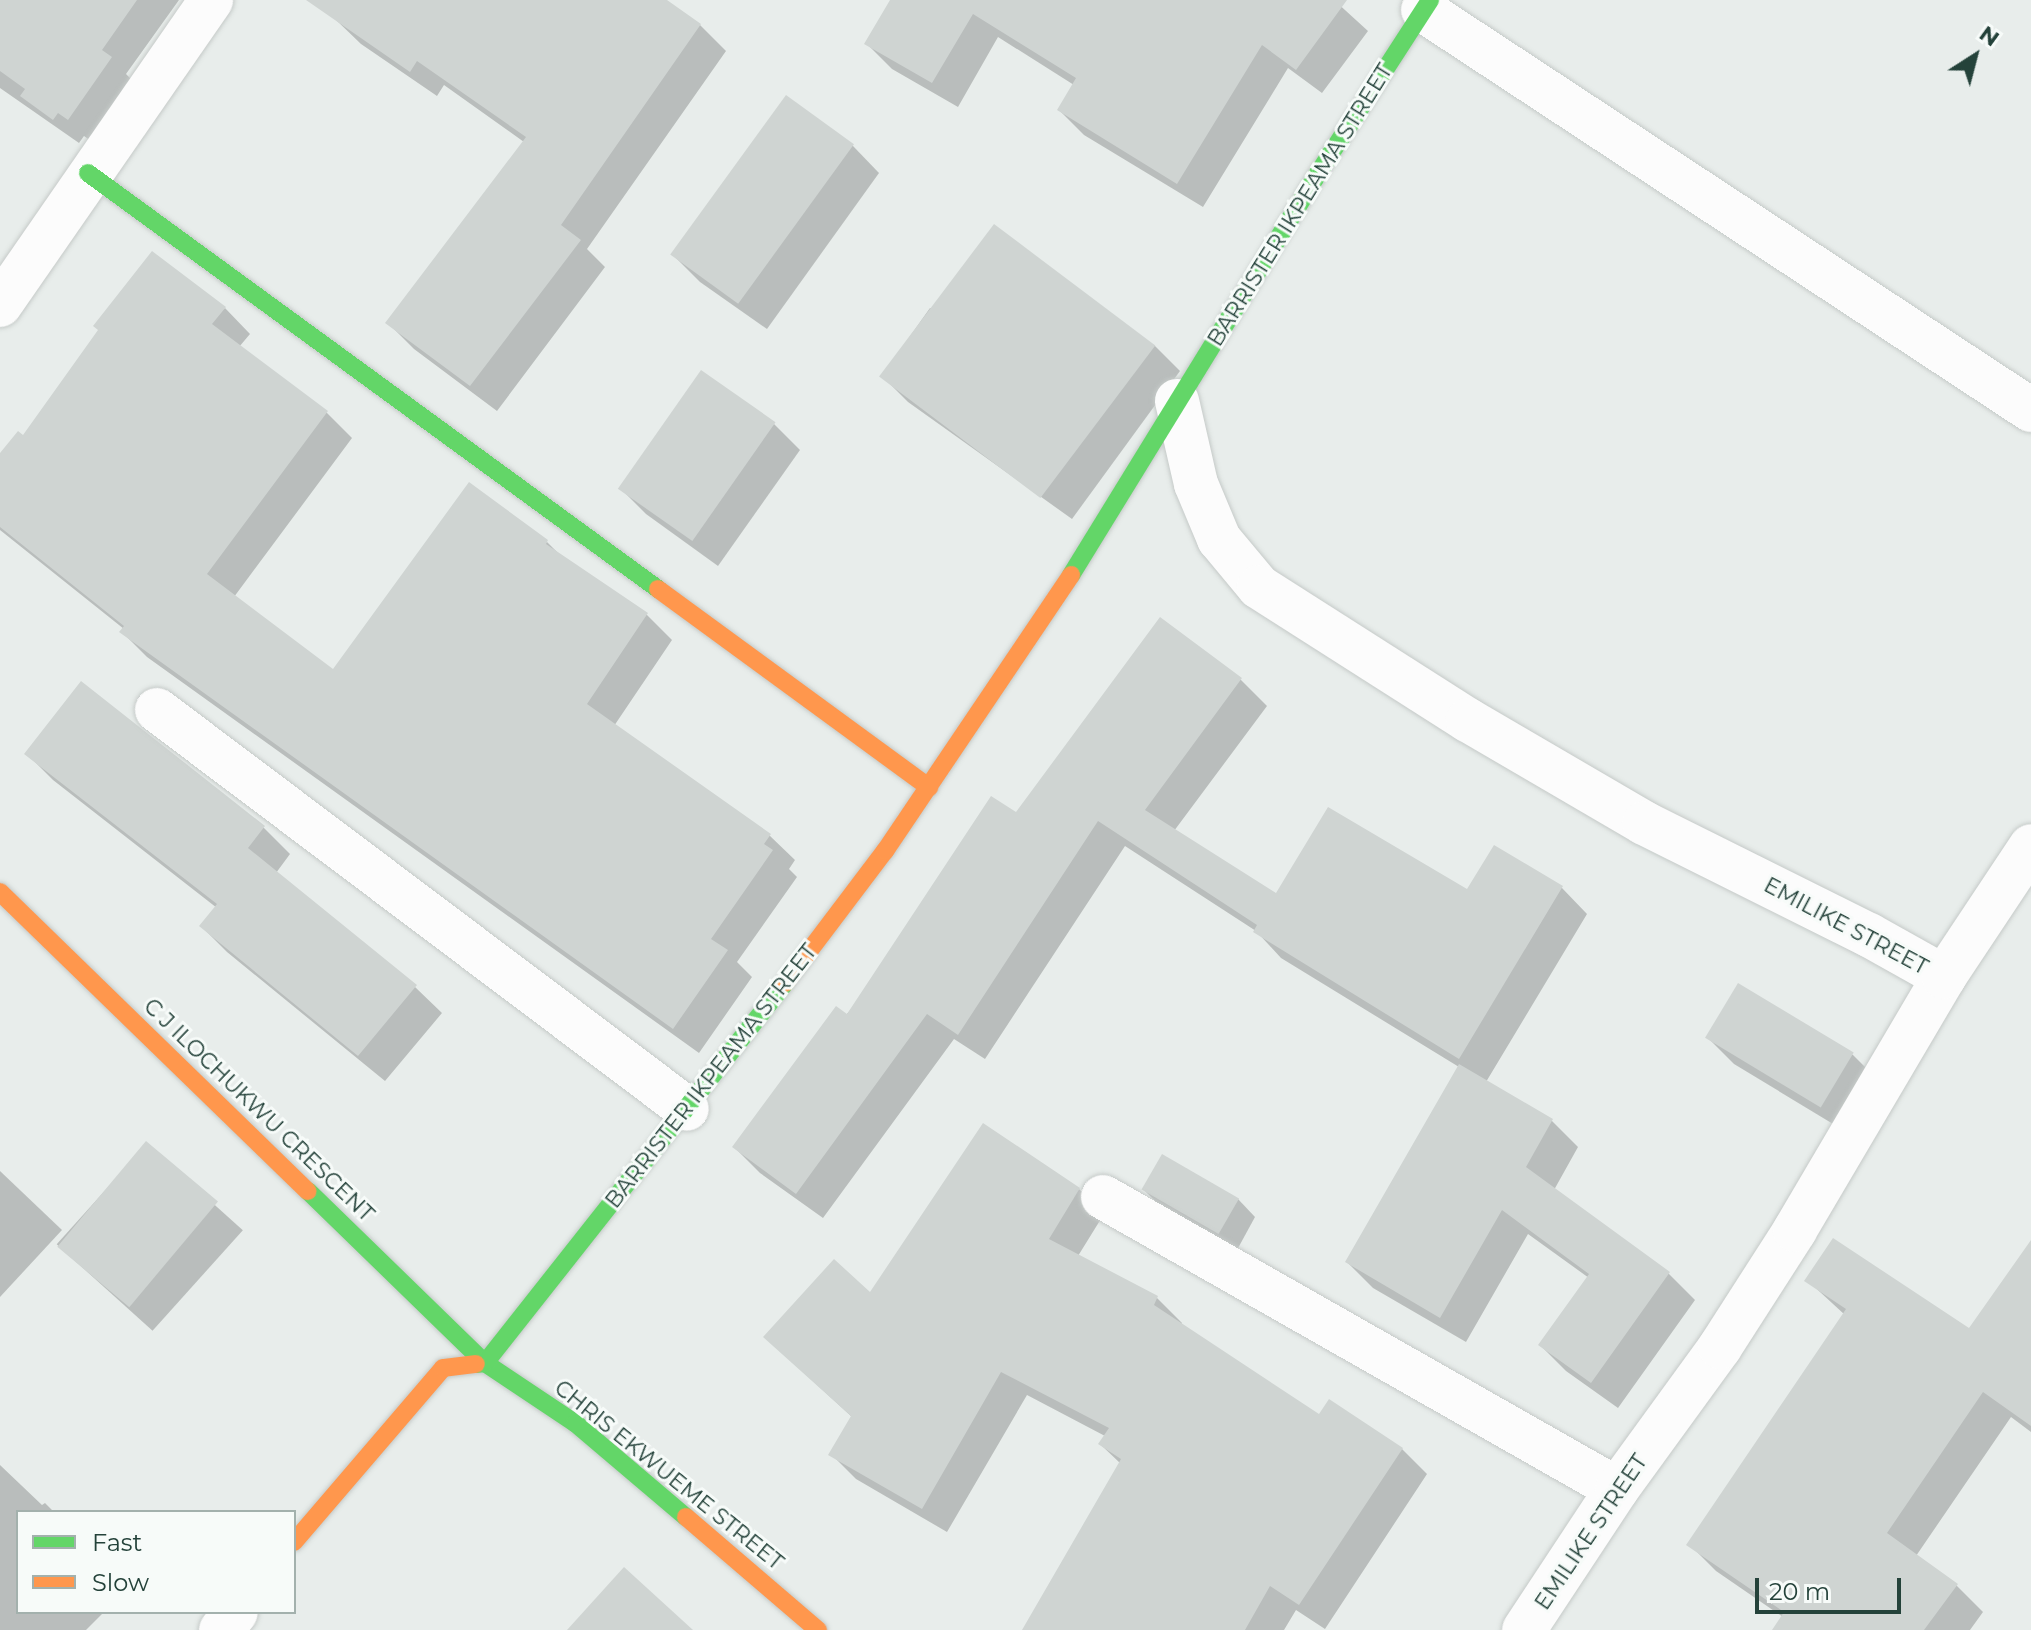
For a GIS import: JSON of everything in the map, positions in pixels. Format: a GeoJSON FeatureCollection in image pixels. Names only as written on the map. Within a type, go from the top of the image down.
{"type":"FeatureCollection","features":[{"type":"Feature","properties":{"kind":"street"},"geometry":{"type":"LineString","coordinates":[[0,305],[88,173],[211,0]]}},
{"type":"Feature","properties":{"kind":"street"},"geometry":{"type":"LineString","coordinates":[[1426,5],[2031,410]]}},
{"type":"Feature","properties":{"kind":"street","name":"BARRISTER IKPEAMA STREET"},"geometry":{"type":"LineString","coordinates":[[485,1363],[687,1109],[885,851],[1082,558],[1426,5]]}},
{"type":"Feature","properties":{"kind":"street"},"geometry":{"type":"LineString","coordinates":[[88,173],[929,787]]}},
{"type":"Feature","properties":{"kind":"street","name":"EMILIKE STREET"},"geometry":{"type":"LineString","coordinates":[[1177,401],[1196,484],[1219,539],[1259,587],[1468,720],[1644,823],[1869,935],[1944,977],[1795,1230],[1720,1347],[1617,1489],[1524,1630]]}},
{"type":"Feature","properties":{"kind":"street"},"geometry":{"type":"LineString","coordinates":[[157,710],[687,1109]]}},
{"type":"Feature","properties":{"kind":"street"},"geometry":{"type":"LineString","coordinates":[[1944,977],[2031,846]]}},
{"type":"Feature","properties":{"kind":"street","name":"C J ILOCHUKWU CRESCENT"},"geometry":{"type":"LineString","coordinates":[[0,892],[485,1363]]}},
{"type":"Feature","properties":{"kind":"street"},"geometry":{"type":"LineString","coordinates":[[1103,1197],[1617,1489]]}},
{"type":"Feature","properties":{"kind":"street"},"geometry":{"type":"LineString","coordinates":[[296,1540],[389,1426],[443,1368],[485,1363]]}},
{"type":"Feature","properties":{"kind":"street","name":"CHRIS EKWUEME STREET"},"geometry":{"type":"LineString","coordinates":[[485,1363],[575,1423],[818,1630]]}},
{"type":"Feature","properties":{"kind":"street"},"geometry":{"type":"LineString","coordinates":[[221,1630],[234,1614]]}},
{"type":"Feature","properties":{"kind":"building"},"geometry":{"type":"Polygon","coordinates":[[[0,0],[137,0],[102,50],[112,57],[68,120],[58,113],[53,120],[20,96],[25,89],[0,71],[0,0]]]}},
{"type":"Feature","properties":{"kind":"building"},"geometry":{"type":"Polygon","coordinates":[[[306,0],[667,0],[701,24],[561,225],[581,240],[470,386],[385,323],[526,137],[417,61],[410,72],[306,0]]]}},
{"type":"Feature","properties":{"kind":"building"},"geometry":{"type":"Polygon","coordinates":[[[890,0],[1347,0],[1296,70],[1262,45],[1177,184],[1057,110],[1076,78],[973,14],[932,83],[864,44],[890,0]]]}},
{"type":"Feature","properties":{"kind":"building"},"geometry":{"type":"Polygon","coordinates":[[[786,95],[854,144],[738,304],[670,254],[786,95]]]}},
{"type":"Feature","properties":{"kind":"building"},"geometry":{"type":"Polygon","coordinates":[[[994,224],[1155,346],[1040,498],[879,377],[994,224]]]}},
{"type":"Feature","properties":{"kind":"building"},"geometry":{"type":"Polygon","coordinates":[[[152,251],[226,307],[212,324],[328,411],[207,574],[333,669],[469,482],[548,540],[546,544],[648,613],[587,704],[771,834],[764,844],[773,850],[711,939],[728,950],[673,1029],[119,632],[124,626],[0,527],[0,453],[18,431],[23,435],[98,330],[93,326],[152,251]]]}},
{"type":"Feature","properties":{"kind":"building"},"geometry":{"type":"Polygon","coordinates":[[[701,370],[776,422],[692,541],[618,489],[701,370]]]}},
{"type":"Feature","properties":{"kind":"building"},"geometry":{"type":"Polygon","coordinates":[[[1160,617],[1242,678],[1145,810],[1276,893],[1328,807],[1467,889],[1494,845],[1563,886],[1459,1059],[1253,932],[1257,925],[1098,821],[958,1035],[927,1014],[796,1194],[732,1147],[836,1006],[847,1014],[991,796],[1016,812],[1160,617]]]}},
{"type":"Feature","properties":{"kind":"building"},"geometry":{"type":"Polygon","coordinates":[[[81,681],[265,826],[248,848],[417,985],[358,1056],[199,926],[217,904],[24,754],[81,681]]]}},
{"type":"Feature","properties":{"kind":"building"},"geometry":{"type":"Polygon","coordinates":[[[1738,983],[1854,1053],[1821,1107],[1705,1038],[1738,983]]]}},
{"type":"Feature","properties":{"kind":"building"},"geometry":{"type":"Polygon","coordinates":[[[1459,1064],[1553,1119],[1526,1167],[1670,1272],[1591,1383],[1538,1345],[1589,1274],[1502,1210],[1440,1318],[1345,1262],[1459,1064]]]}},
{"type":"Feature","properties":{"kind":"building"},"geometry":{"type":"Polygon","coordinates":[[[983,1123],[1080,1188],[1049,1239],[1158,1296],[1154,1305],[1319,1414],[1329,1399],[1403,1448],[1299,1605],[1270,1586],[1245,1630],[1022,1630],[1121,1459],[1098,1444],[1109,1428],[1001,1372],[922,1509],[828,1455],[851,1416],[763,1337],[834,1259],[870,1292],[983,1123]]]}},
{"type":"Feature","properties":{"kind":"building"},"geometry":{"type":"Polygon","coordinates":[[[146,1141],[218,1201],[129,1307],[57,1247],[146,1141]]]}},
{"type":"Feature","properties":{"kind":"building"},"geometry":{"type":"Polygon","coordinates":[[[1162,1154],[1239,1198],[1219,1234],[1142,1190],[1162,1154]]]}},
{"type":"Feature","properties":{"kind":"building"},"geometry":{"type":"Polygon","coordinates":[[[1833,1238],[1969,1328],[2031,1240],[2031,1426],[1983,1392],[1887,1533],[1958,1584],[1924,1630],[1772,1630],[1784,1612],[1686,1545],[1846,1309],[1804,1281],[1833,1238]]]}},
{"type":"Feature","properties":{"kind":"building"},"geometry":{"type":"Polygon","coordinates":[[[624,1567],[693,1630],[567,1630],[624,1567]]]}},
{"type":"Feature","properties":{"kind":"traffic: fast"},"geometry":{"type":"LineString","coordinates":[[1071,575],[1315,178],[1430,0]]}},
{"type":"Feature","properties":{"kind":"traffic: fast"},"geometry":{"type":"LineString","coordinates":[[88,173],[658,589]]}},
{"type":"Feature","properties":{"kind":"traffic: fast"},"geometry":{"type":"LineString","coordinates":[[476,1364],[485,1363],[785,983]]}},
{"type":"Feature","properties":{"kind":"traffic: fast"},"geometry":{"type":"LineString","coordinates":[[308,1191],[485,1363],[575,1423],[686,1517]]}},
{"type":"Feature","properties":{"kind":"traffic: slow"},"geometry":{"type":"LineString","coordinates":[[785,983],[885,851],[1071,575]]}},
{"type":"Feature","properties":{"kind":"traffic: slow"},"geometry":{"type":"LineString","coordinates":[[658,589],[929,787]]}},
{"type":"Feature","properties":{"kind":"traffic: slow"},"geometry":{"type":"LineString","coordinates":[[0,892],[308,1191]]}},
{"type":"Feature","properties":{"kind":"traffic: slow"},"geometry":{"type":"LineString","coordinates":[[296,1540],[443,1368],[476,1364]]}},
{"type":"Feature","properties":{"kind":"traffic: slow"},"geometry":{"type":"LineString","coordinates":[[686,1517],[818,1630]]}}]}
